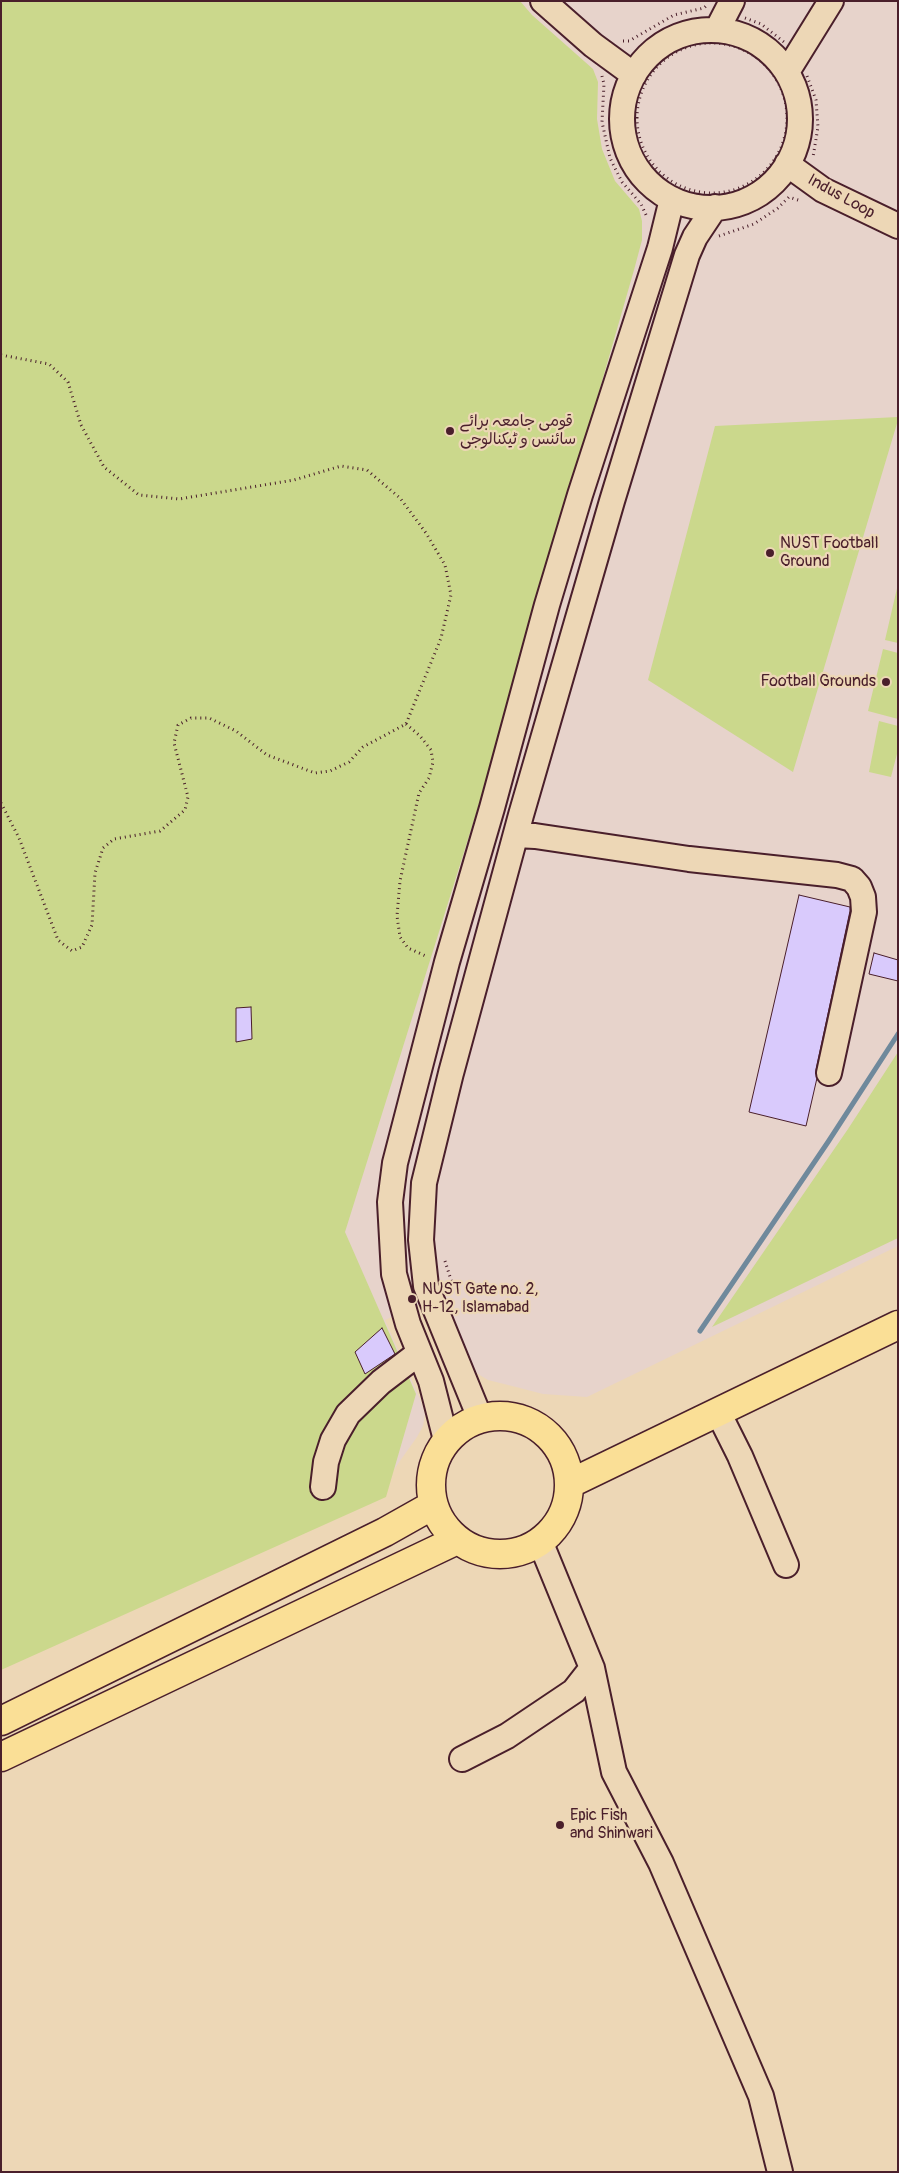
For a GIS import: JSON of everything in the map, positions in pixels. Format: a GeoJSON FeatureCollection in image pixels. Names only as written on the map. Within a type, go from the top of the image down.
{"type":"FeatureCollection","features":[{"type":"Feature","properties":{"kind":"main road"},"geometry":{"type":"LineString","coordinates":[[569,1484],[898,1325]]}},
{"type":"Feature","properties":{"kind":"main road"},"geometry":{"type":"LineString","coordinates":[[497,1415],[514,1416],[530,1422],[544,1431],[556,1443],[566,1463],[569,1484],[566,1506],[556,1526],[540,1541],[520,1551],[499,1555],[477,1551],[458,1540],[443,1525],[433,1505],[430,1483],[435,1460],[446,1440],[461,1426],[480,1418],[497,1415]]}},
{"type":"Feature","properties":{"kind":"main road"},"geometry":{"type":"LineString","coordinates":[[1,1721],[385,1532],[433,1505]]}},
{"type":"Feature","properties":{"kind":"main road"},"geometry":{"type":"LineString","coordinates":[[1,1757],[458,1540]]}},
{"type":"Feature","properties":{"kind":"street"},"geometry":{"type":"LineString","coordinates":[[796,72],[755,42],[734,33],[717,30],[694,32],[668,41],[649,56],[634,75],[627,92],[623,107],[623,130],[632,159],[643,175],[656,188],[672,198],[696,206],[715,207],[738,203],[756,196],[774,182],[787,164],[797,141],[800,117],[795,90],[796,72],[831,1]]}},
{"type":"Feature","properties":{"kind":"street"},"geometry":{"type":"LineString","coordinates":[[557,6],[634,75]]}},
{"type":"Feature","properties":{"kind":"street"},"geometry":{"type":"LineString","coordinates":[[717,30],[737,9]]}},
{"type":"Feature","properties":{"kind":"street","name":"Indus Loop"},"geometry":{"type":"LineString","coordinates":[[787,164],[824,190],[898,226]]}},
{"type":"Feature","properties":{"kind":"street"},"geometry":{"type":"LineString","coordinates":[[446,1440],[430,1381],[408,1324],[394,1274],[390,1202],[395,1163],[447,962],[580,494],[660,248],[672,198]]}},
{"type":"Feature","properties":{"kind":"street"},"geometry":{"type":"LineString","coordinates":[[480,1418],[429,1294],[424,1271],[421,1240],[424,1184],[451,1073],[518,825],[610,510],[687,255],[695,237],[715,207]]}},
{"type":"Feature","properties":{"kind":"street"},"geometry":{"type":"LineString","coordinates":[[492,808],[535,836],[689,859],[837,875],[852,879],[859,887],[863,897],[864,912],[829,1073]]}},
{"type":"Feature","properties":{"kind":"street"},"geometry":{"type":"LineString","coordinates":[[323,1487],[326,1462],[333,1440],[348,1414],[381,1382],[419,1353]]}},
{"type":"Feature","properties":{"kind":"street"},"geometry":{"type":"LineString","coordinates":[[718,1412],[740,1456],[786,1565]]}},
{"type":"Feature","properties":{"kind":"street"},"geometry":{"type":"LineString","coordinates":[[540,1541],[592,1668],[614,1772],[661,1864],[761,2096],[780,2172]]}},
{"type":"Feature","properties":{"kind":"street"},"geometry":{"type":"LineString","coordinates":[[462,1759],[507,1736],[574,1691],[592,1668]]}},
{"type":"Feature","properties":{"kind":"path"},"geometry":{"type":"LineString","coordinates":[[616,42],[629,41],[674,15],[704,8],[708,1]]}},
{"type":"Feature","properties":{"kind":"path"},"geometry":{"type":"LineString","coordinates":[[737,9],[761,24],[787,45]]}},
{"type":"Feature","properties":{"kind":"path"},"geometry":{"type":"LineString","coordinates":[[716,42],[739,47],[760,59],[775,76],[785,98],[787,122],[782,145],[770,166],[752,182],[731,191],[707,194],[684,189],[664,177],[648,159],[638,137],[636,114],[641,90],[649,76],[671,54],[692,44],[716,42]]}},
{"type":"Feature","properties":{"kind":"path"},"geometry":{"type":"LineString","coordinates":[[796,72],[813,86],[818,127],[813,157],[816,163]]}},
{"type":"Feature","properties":{"kind":"path"},"geometry":{"type":"LineString","coordinates":[[712,239],[754,224],[778,208],[789,197],[795,197],[802,202]]}},
{"type":"Feature","properties":{"kind":"path"},"geometry":{"type":"LineString","coordinates":[[1,355],[49,364],[68,382],[82,425],[104,467],[139,495],[179,499],[294,480],[341,466],[367,470],[400,498],[426,533],[445,565],[451,594],[441,638],[406,724],[363,747],[350,762],[330,771],[315,773],[267,755],[236,732],[208,718],[191,718],[178,725],[174,744],[188,797],[185,810],[160,832],[114,839],[103,848],[95,874],[92,925],[82,947],[72,951],[58,940],[19,838],[1,803]]}},
{"type":"Feature","properties":{"kind":"path"},"geometry":{"type":"LineString","coordinates":[[406,724],[420,736],[431,750],[433,762],[429,778],[419,793],[400,881],[397,916],[400,937],[408,948],[447,962]]}},
{"type":"Feature","properties":{"kind":"path"},"geometry":{"type":"LineString","coordinates":[[429,1294],[452,1283],[442,1254]]}},
{"type":"Feature","properties":{"kind":"shaded area","name":"قومی جامعہ برائے سائنس و ٹیکنالوجی"},"geometry":{"type":"Polygon","coordinates":[[[1,1],[898,1],[898,1246],[587,1397],[543,1394],[488,1380],[468,1368],[439,1296],[385,1320],[425,1414],[423,1426],[417,1437],[390,1475],[1,1]]]}},
{"type":"Feature","properties":{"kind":"green space"},"geometry":{"type":"Polygon","coordinates":[[[1,1],[520,1],[532,15],[593,69],[598,82],[597,119],[602,149],[615,181],[639,209],[642,221],[642,240],[495,753],[345,1232],[416,1394],[386,1497],[1,1670],[1,1]]]}},
{"type":"Feature","properties":{"kind":"green space","name":"NUST Football Ground"},"geometry":{"type":"Polygon","coordinates":[[[898,417],[793,772],[648,680],[715,426],[898,417]]]}},
{"type":"Feature","properties":{"kind":"green space","name":"Football Grounds"},"geometry":{"type":"Polygon","coordinates":[[[898,584],[898,643],[885,640],[898,584]]]}},
{"type":"Feature","properties":{"kind":"green space","name":"Football Grounds"},"geometry":{"type":"Polygon","coordinates":[[[883,649],[898,653],[898,719],[868,711],[883,649]]]}},
{"type":"Feature","properties":{"kind":"green space"},"geometry":{"type":"Polygon","coordinates":[[[879,721],[898,726],[898,750],[891,777],[869,772],[879,721]]]}},
{"type":"Feature","properties":{"kind":"green space"},"geometry":{"type":"Polygon","coordinates":[[[898,1052],[898,1238],[712,1327],[848,1129],[898,1052]]]}},
{"type":"Feature","properties":{"kind":"building"},"geometry":{"type":"Polygon","coordinates":[[[799,895],[850,907],[806,1126],[749,1112],[799,895]]]}},
{"type":"Feature","properties":{"kind":"building"},"geometry":{"type":"Polygon","coordinates":[[[874,953],[898,960],[898,981],[869,974],[874,953]]]}},
{"type":"Feature","properties":{"kind":"building"},"geometry":{"type":"Polygon","coordinates":[[[251,1007],[252,1039],[236,1042],[236,1008],[251,1007]]]}},
{"type":"Feature","properties":{"kind":"building"},"geometry":{"type":"Polygon","coordinates":[[[382,1328],[395,1354],[365,1374],[355,1352],[382,1328]]]}},
{"type":"Feature","properties":{"kind":"waterway"},"geometry":{"type":"LineString","coordinates":[[700,1331],[828,1142],[898,1034]]}},
{"type":"Feature","properties":{"kind":"place","name":"قومی جامعہ برائے سائنس و ٹیکنالوجی"},"geometry":{"type":"Point","coordinates":[450,431]}},
{"type":"Feature","properties":{"kind":"place","name":"NUST Football Ground"},"geometry":{"type":"Point","coordinates":[770,553]}},
{"type":"Feature","properties":{"kind":"place","name":"Football Grounds"},"geometry":{"type":"Point","coordinates":[886,682]}},
{"type":"Feature","properties":{"kind":"place","name":"NUST Gate no. 2, H-12, Islamabad"},"geometry":{"type":"Point","coordinates":[412,1299]}},
{"type":"Feature","properties":{"kind":"place","name":"Epic Fish and Shinwari"},"geometry":{"type":"Point","coordinates":[560,1825]}}]}
